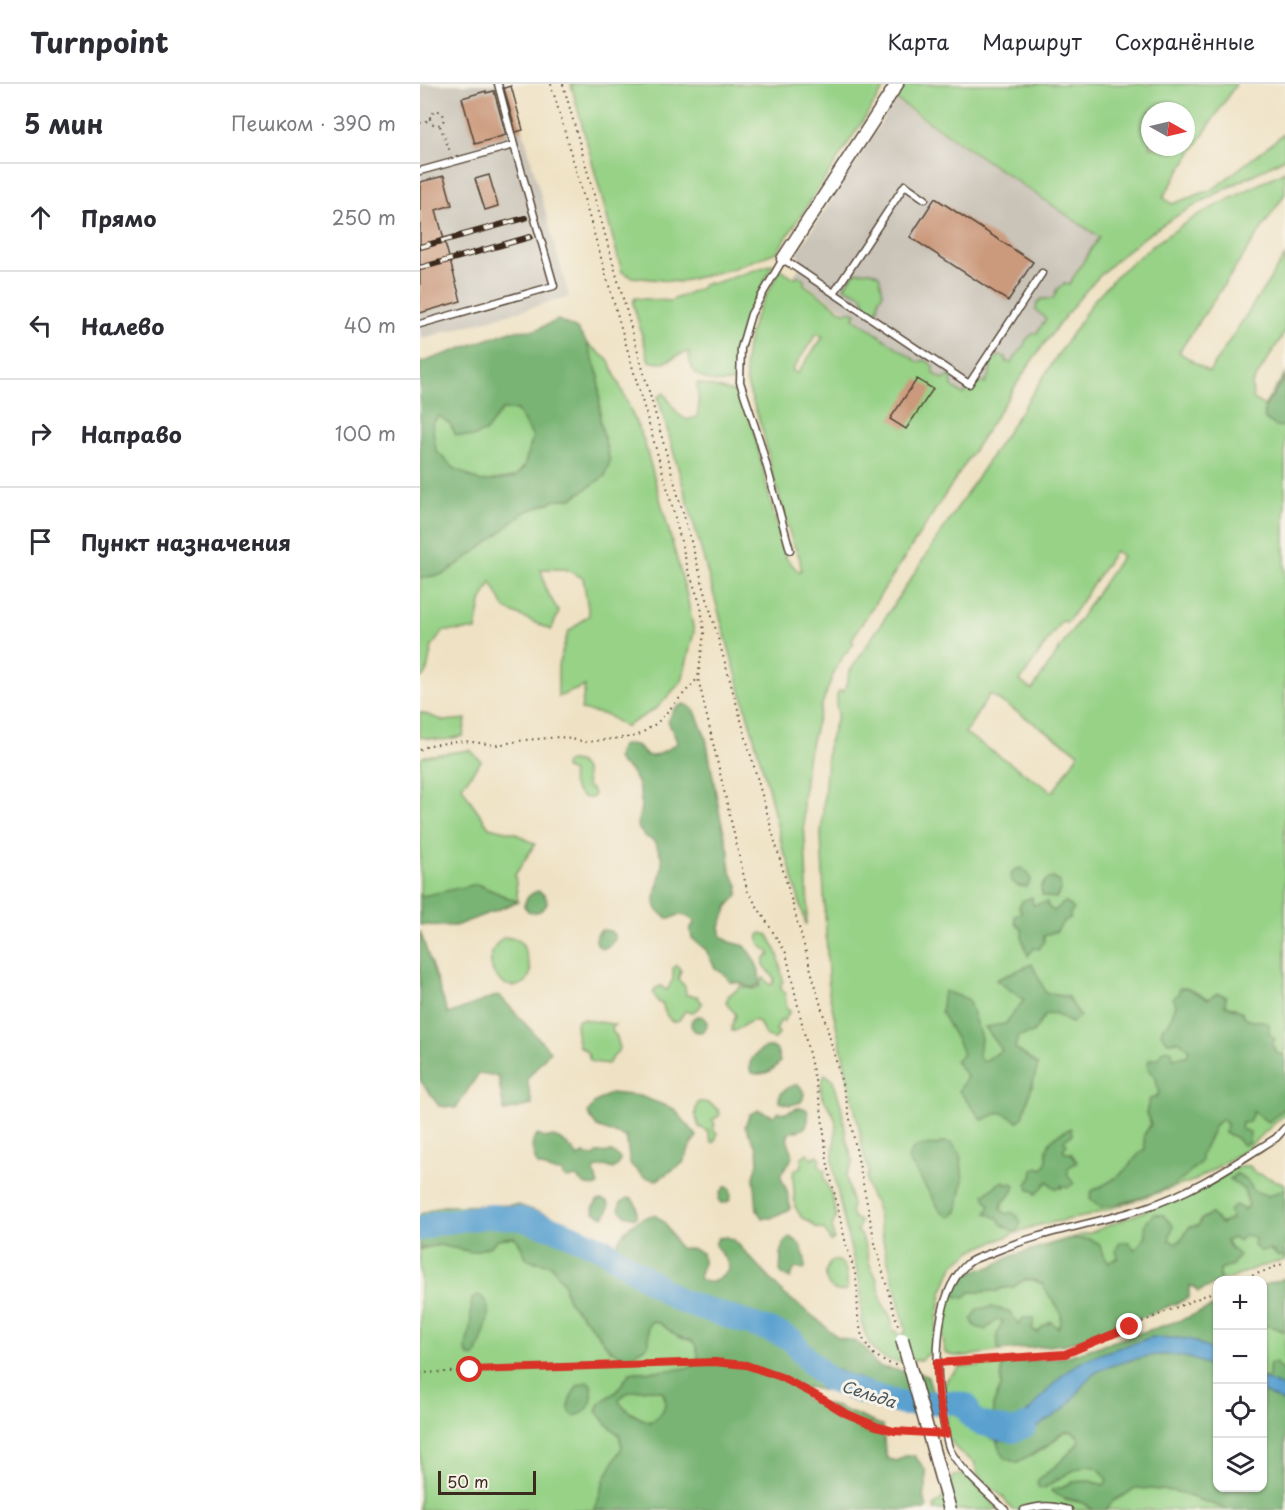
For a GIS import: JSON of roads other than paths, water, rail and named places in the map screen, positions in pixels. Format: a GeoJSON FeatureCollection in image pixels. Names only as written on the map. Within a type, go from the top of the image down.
{"type":"FeatureCollection","features":[{"type":"Feature","properties":{"kind":"street"},"geometry":{"type":"LineString","coordinates":[[783,259],[897,84]]}},
{"type":"Feature","properties":{"kind":"street"},"geometry":{"type":"LineString","coordinates":[[902,1339],[950,1510]]}},
{"type":"Feature","properties":{"kind":"lane"},"geometry":{"type":"LineString","coordinates":[[420,324],[554,286],[498,84]]}},
{"type":"Feature","properties":{"kind":"lane"},"geometry":{"type":"LineString","coordinates":[[420,171],[514,145]]}},
{"type":"Feature","properties":{"kind":"lane"},"geometry":{"type":"LineString","coordinates":[[834,293],[905,185],[925,200]]}},
{"type":"Feature","properties":{"kind":"lane"},"geometry":{"type":"LineString","coordinates":[[790,550],[760,442],[740,382],[741,348],[751,314],[783,259],[969,384],[1042,273]]}},
{"type":"Feature","properties":{"kind":"lane"},"geometry":{"type":"LineString","coordinates":[[1005,1510],[957,1462],[949,1448],[938,1392],[937,1363],[942,1311],[954,1279],[968,1262],[1007,1246],[1146,1208],[1202,1184],[1276,1138],[1285,1128]]}},
{"type":"Feature","properties":{"kind":"lane"},"geometry":{"type":"LineString","coordinates":[[1024,1510],[1039,1506],[1052,1506],[1069,1510]]}},
{"type":"Feature","properties":{"kind":"water"},"geometry":{"type":"Polygon","coordinates":[[[1152,1337],[1190,1339],[1213,1351],[1213,1367],[1192,1359],[1170,1355],[1147,1356],[1112,1365],[1091,1376],[1063,1410],[1018,1438],[997,1441],[993,1418],[1017,1423],[1066,1372],[1096,1356],[1152,1337]]]}},
{"type":"Feature","properties":{"kind":"water"},"geometry":{"type":"Polygon","coordinates":[[[1267,1380],[1285,1388],[1285,1403],[1267,1394],[1267,1380]]]}},
{"type":"Feature","properties":{"kind":"waterway","name":"Сельда"},"geometry":{"type":"LineString","coordinates":[[420,1229],[436,1223],[492,1216],[521,1219],[558,1230],[603,1249],[678,1300],[778,1333],[792,1340],[806,1358],[829,1380],[903,1404],[951,1402],[966,1405],[971,1417],[979,1423],[1013,1431],[1025,1426]]}},
{"type":"Feature","properties":{"kind":"railway"},"geometry":{"type":"LineString","coordinates":[[420,247],[525,218]]}},
{"type":"Feature","properties":{"kind":"railway"},"geometry":{"type":"LineString","coordinates":[[420,268],[530,237]]}}]}
